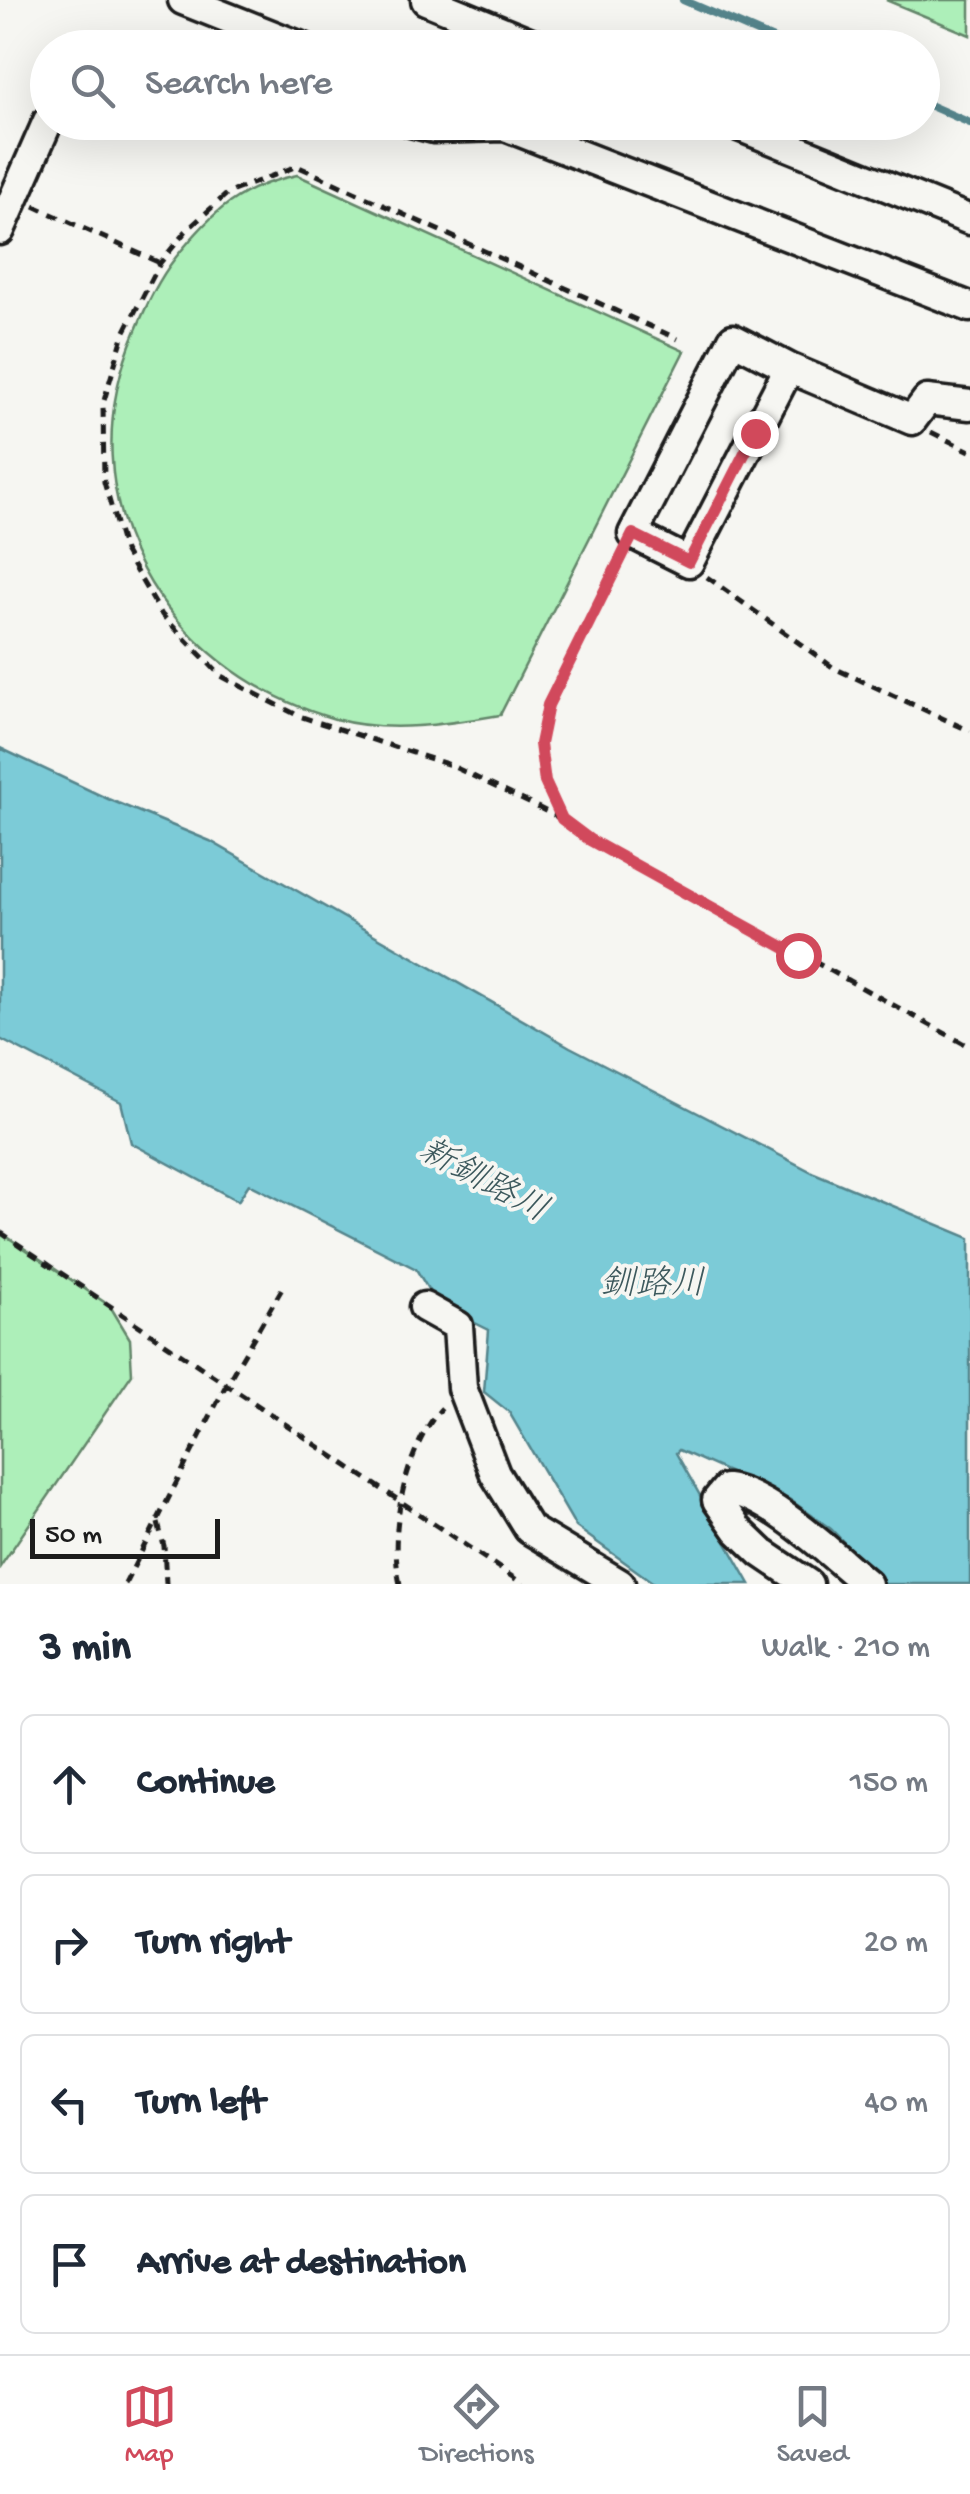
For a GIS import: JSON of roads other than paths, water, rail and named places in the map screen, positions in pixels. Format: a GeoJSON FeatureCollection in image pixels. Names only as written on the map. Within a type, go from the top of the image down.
{"type":"FeatureCollection","features":[{"type":"Feature","properties":{"kind":"street"},"geometry":{"type":"LineString","coordinates":[[183,0],[259,30]]}},
{"type":"Feature","properties":{"kind":"street"},"geometry":{"type":"LineString","coordinates":[[426,0],[499,30]]}},
{"type":"Feature","properties":{"kind":"street"},"geometry":{"type":"LineString","coordinates":[[0,230],[39,140]]}},
{"type":"Feature","properties":{"kind":"street"},"geometry":{"type":"LineString","coordinates":[[540,140],[970,307]]}},
{"type":"Feature","properties":{"kind":"street"},"geometry":{"type":"LineString","coordinates":[[773,140],[970,220]]}},
{"type":"Feature","properties":{"kind":"street"},"geometry":{"type":"LineString","coordinates":[[789,368],[689,562],[633,534],[733,339],[789,368],[912,420],[928,400],[970,405]]}},
{"type":"Feature","properties":{"kind":"street"},"geometry":{"type":"LineString","coordinates":[[424,1308],[458,1326],[462,1388],[496,1474],[529,1529],[620,1584]]}},
{"type":"Feature","properties":{"kind":"street"},"geometry":{"type":"LineString","coordinates":[[808,1584],[738,1530],[717,1500],[726,1490],[740,1491],[791,1521],[867,1584]]}},
{"type":"Feature","properties":{"kind":"water","name":"釧路川"},"geometry":{"type":"Polygon","coordinates":[[[0,748],[210,841],[570,1047],[814,1173],[970,1238],[970,1584],[884,1584],[831,1529],[789,1499],[679,1450],[676,1453],[750,1584],[655,1584],[576,1527],[509,1412],[484,1392],[489,1330],[437,1304],[416,1269],[249,1184],[238,1201],[131,1143],[121,1102],[0,1039],[0,748]]]}},
{"type":"Feature","properties":{"kind":"waterway"},"geometry":{"type":"LineString","coordinates":[[683,0],[752,30]]}},
{"type":"Feature","properties":{"kind":"waterway"},"geometry":{"type":"LineString","coordinates":[[940,110],[970,123]]}},
{"type":"Feature","properties":{"kind":"water label","name":"新釧路川"},"geometry":{"type":"Point","coordinates":[485,1178]}}]}
